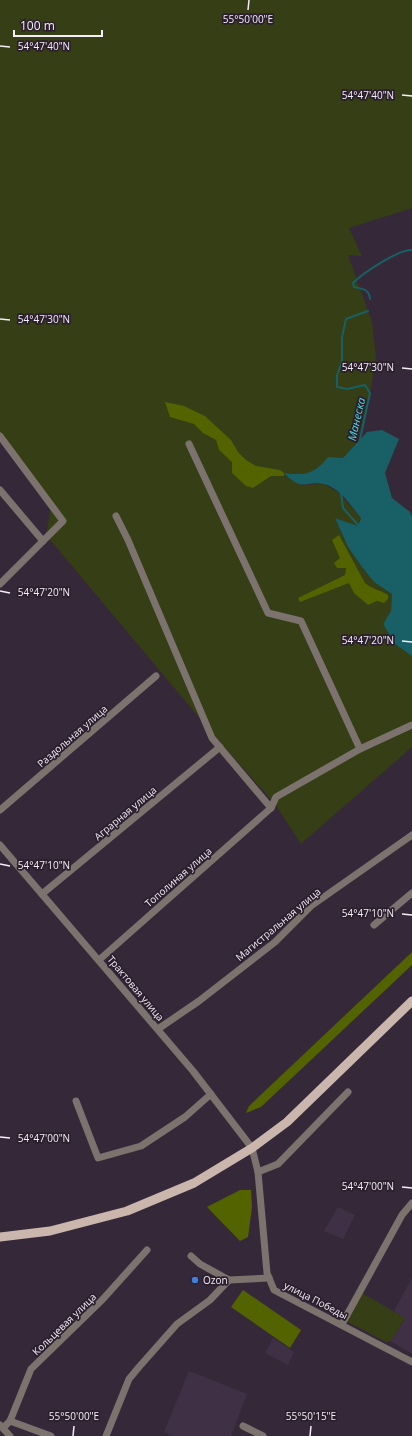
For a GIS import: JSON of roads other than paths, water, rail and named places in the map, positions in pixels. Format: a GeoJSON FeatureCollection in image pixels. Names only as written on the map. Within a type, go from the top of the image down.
{"type":"FeatureCollection","features":[{"type":"Feature","properties":{"kind":"main road"},"geometry":{"type":"LineString","coordinates":[[0,1237],[50,1231],[127,1211],[194,1183],[252,1148],[287,1122],[412,1000]]}},
{"type":"Feature","properties":{"kind":"street"},"geometry":{"type":"LineString","coordinates":[[0,436],[63,521],[0,584]]}},
{"type":"Feature","properties":{"kind":"street"},"geometry":{"type":"LineString","coordinates":[[189,444],[268,613],[300,621],[360,749]]}},
{"type":"Feature","properties":{"kind":"street"},"geometry":{"type":"LineString","coordinates":[[0,490],[43,540]]}},
{"type":"Feature","properties":{"kind":"street"},"geometry":{"type":"LineString","coordinates":[[116,516],[128,540],[212,738],[271,808]]}},
{"type":"Feature","properties":{"kind":"street","name":"Раздольная улица"},"geometry":{"type":"LineString","coordinates":[[0,810],[156,676]]}},
{"type":"Feature","properties":{"kind":"street","name":"Тополиная улица"},"geometry":{"type":"LineString","coordinates":[[98,960],[271,808],[276,797],[360,749],[412,725]]}},
{"type":"Feature","properties":{"kind":"street","name":"Аграрная улица"},"geometry":{"type":"LineString","coordinates":[[42,894],[220,747]]}},
{"type":"Feature","properties":{"kind":"street","name":"Магистральная улица"},"geometry":{"type":"LineString","coordinates":[[158,1029],[275,942],[312,906],[412,835]]}},
{"type":"Feature","properties":{"kind":"street","name":"Трактовая улица"},"geometry":{"type":"LineString","coordinates":[[0,845],[158,1029],[211,1094],[252,1148]]}},
{"type":"Feature","properties":{"kind":"street"},"geometry":{"type":"LineString","coordinates":[[374,925],[412,893]]}},
{"type":"Feature","properties":{"kind":"street"},"geometry":{"type":"LineString","coordinates":[[258,1172],[278,1164],[348,1092]]}},
{"type":"Feature","properties":{"kind":"street"},"geometry":{"type":"LineString","coordinates":[[76,1101],[98,1158],[141,1146],[185,1117],[211,1094]]}},
{"type":"Feature","properties":{"kind":"street","name":"улица Победы"},"geometry":{"type":"LineString","coordinates":[[252,1148],[258,1172],[267,1273],[274,1290],[342,1324],[412,1362]]}},
{"type":"Feature","properties":{"kind":"street"},"geometry":{"type":"LineString","coordinates":[[342,1324],[402,1215],[412,1203]]}},
{"type":"Feature","properties":{"kind":"street","name":"Кольцевая улица"},"geometry":{"type":"LineString","coordinates":[[10,1421],[31,1369],[103,1299],[147,1250]]}},
{"type":"Feature","properties":{"kind":"street"},"geometry":{"type":"LineString","coordinates":[[191,1256],[200,1264],[229,1280],[269,1278]]}},
{"type":"Feature","properties":{"kind":"street"},"geometry":{"type":"LineString","coordinates":[[106,1436],[129,1379],[177,1324],[210,1300],[229,1280]]}},
{"type":"Feature","properties":{"kind":"street"},"geometry":{"type":"LineString","coordinates":[[10,1436],[2,1427],[10,1421],[51,1436]]}},
{"type":"Feature","properties":{"kind":"street"},"geometry":{"type":"LineString","coordinates":[[243,1426],[263,1436]]}},
{"type":"Feature","properties":{"kind":"waterway","name":"Манеска"},"geometry":{"type":"LineString","coordinates":[[370,299],[367,291],[354,287],[353,283],[365,273],[390,257],[412,250]]}},
{"type":"Feature","properties":{"kind":"waterway","name":"Манеска"},"geometry":{"type":"LineString","coordinates":[[359,444],[370,393],[365,385],[347,389],[337,387],[337,375],[342,362],[342,337],[346,319],[368,311]]}},
{"type":"Feature","properties":{"kind":"waterway","name":"Манеска"},"geometry":{"type":"LineString","coordinates":[[341,493],[343,508],[359,526]]}},
{"type":"Feature","properties":{"kind":"place","name":"Ozon"},"geometry":{"type":"Point","coordinates":[195,1280]}}]}
